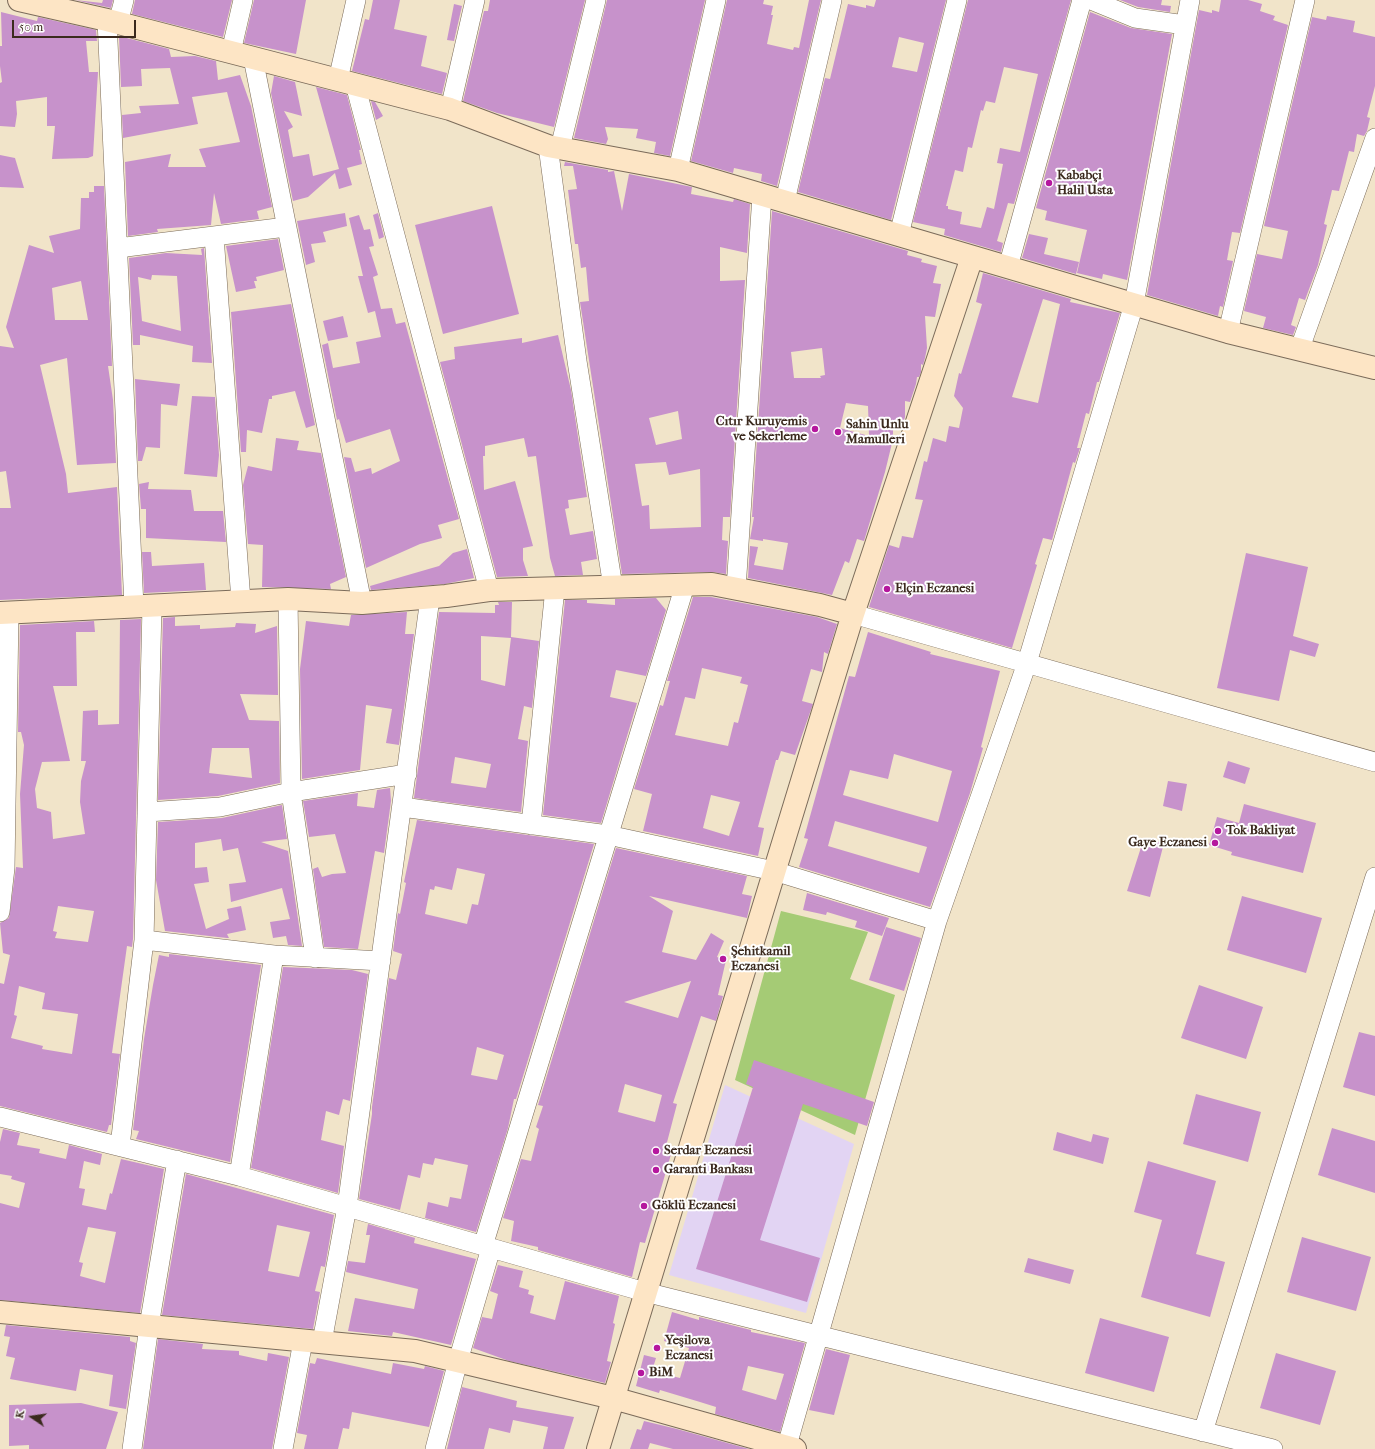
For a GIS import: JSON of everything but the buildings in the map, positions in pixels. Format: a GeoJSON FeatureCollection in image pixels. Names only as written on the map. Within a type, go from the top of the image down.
{"type":"FeatureCollection","features":[{"type":"Feature","properties":{"kind":"street"},"geometry":{"type":"LineString","coordinates":[[19,0],[113,21],[450,109],[554,147],[678,170],[1228,332],[1300,348],[1375,368]]}},
{"type":"Feature","properties":{"kind":"street"},"geometry":{"type":"LineString","coordinates":[[120,1146],[144,940],[147,812],[143,606],[118,248],[113,21],[124,0]]}},
{"type":"Feature","properties":{"kind":"street"},"geometry":{"type":"LineString","coordinates":[[231,52],[243,0]]}},
{"type":"Feature","properties":{"kind":"street"},"geometry":{"type":"LineString","coordinates":[[356,0],[346,82],[489,590]]}},
{"type":"Feature","properties":{"kind":"street"},"geometry":{"type":"LineString","coordinates":[[450,109],[475,0]]}},
{"type":"Feature","properties":{"kind":"street"},"geometry":{"type":"LineString","coordinates":[[596,0],[554,147],[577,361],[614,587]]}},
{"type":"Feature","properties":{"kind":"street"},"geometry":{"type":"LineString","coordinates":[[678,170],[716,0]]}},
{"type":"Feature","properties":{"kind":"street"},"geometry":{"type":"LineString","coordinates":[[785,201],[832,0]]}},
{"type":"Feature","properties":{"kind":"street"},"geometry":{"type":"LineString","coordinates":[[899,235],[958,0]]}},
{"type":"Feature","properties":{"kind":"street"},"geometry":{"type":"LineString","coordinates":[[1008,267],[1082,0]]}},
{"type":"Feature","properties":{"kind":"street"},"geometry":{"type":"LineString","coordinates":[[1091,0],[1135,18],[1185,25]]}},
{"type":"Feature","properties":{"kind":"street"},"geometry":{"type":"LineString","coordinates":[[0,1312],[415,1351],[613,1398],[789,1449],[818,1336],[937,921],[1027,663],[1134,304],[1190,0]]}},
{"type":"Feature","properties":{"kind":"street"},"geometry":{"type":"LineString","coordinates":[[1228,332],[1305,0]]}},
{"type":"Feature","properties":{"kind":"street"},"geometry":{"type":"LineString","coordinates":[[253,58],[362,603]]}},
{"type":"Feature","properties":{"kind":"street"},"geometry":{"type":"LineString","coordinates":[[1300,348],[1375,138]]}},
{"type":"Feature","properties":{"kind":"street"},"geometry":{"type":"LineString","coordinates":[[736,589],[762,195]]}},
{"type":"Feature","properties":{"kind":"street"},"geometry":{"type":"LineString","coordinates":[[118,248],[286,227]]}},
{"type":"Feature","properties":{"kind":"street"},"geometry":{"type":"LineString","coordinates":[[214,236],[241,601]]}},
{"type":"Feature","properties":{"kind":"street"},"geometry":{"type":"LineString","coordinates":[[598,1449],[853,614],[972,257]]}},
{"type":"Feature","properties":{"kind":"street"},"geometry":{"type":"LineString","coordinates":[[0,912],[5,868],[5,613],[288,599],[362,603],[430,598],[489,590],[712,584],[820,605],[1375,762]]}},
{"type":"Feature","properties":{"kind":"street"},"geometry":{"type":"LineString","coordinates":[[435,1449],[487,1247],[608,835],[685,585]]}},
{"type":"Feature","properties":{"kind":"street"},"geometry":{"type":"LineString","coordinates":[[531,825],[555,588]]}},
{"type":"Feature","properties":{"kind":"street"},"geometry":{"type":"LineString","coordinates":[[283,1449],[313,1342],[347,1207],[430,598]]}},
{"type":"Feature","properties":{"kind":"street"},"geometry":{"type":"LineString","coordinates":[[288,599],[291,792],[315,958]]}},
{"type":"Feature","properties":{"kind":"street"},"geometry":{"type":"LineString","coordinates":[[147,812],[220,807],[291,792],[407,774]]}},
{"type":"Feature","properties":{"kind":"street"},"geometry":{"type":"LineString","coordinates":[[402,807],[608,835],[774,871],[937,921]]}},
{"type":"Feature","properties":{"kind":"street"},"geometry":{"type":"LineString","coordinates":[[1203,1432],[1375,877]]}},
{"type":"Feature","properties":{"kind":"street"},"geometry":{"type":"LineString","coordinates":[[144,940],[274,955],[381,961]]}},
{"type":"Feature","properties":{"kind":"street"},"geometry":{"type":"LineString","coordinates":[[239,1176],[274,955]]}},
{"type":"Feature","properties":{"kind":"street"},"geometry":{"type":"LineString","coordinates":[[0,1117],[239,1176],[645,1292],[1273,1449]]}},
{"type":"Feature","properties":{"kind":"street"},"geometry":{"type":"LineString","coordinates":[[132,1449],[149,1326],[177,1160]]}},
{"type":"Feature","properties":{"kind":"shaded area"},"geometry":{"type":"Polygon","coordinates":[[[725,1085],[854,1144],[806,1313],[669,1275],[725,1085]]]}},
{"type":"Feature","properties":{"kind":"green space"},"geometry":{"type":"Polygon","coordinates":[[[781,911],[868,932],[850,979],[895,995],[855,1135],[735,1080],[781,911]]]}},
{"type":"Feature","properties":{"kind":"place","name":"Kababçi Halil Usta"},"geometry":{"type":"Point","coordinates":[1049,183]}},
{"type":"Feature","properties":{"kind":"place","name":"Cıtır Kuruyemis ve Sekerleme"},"geometry":{"type":"Point","coordinates":[815,429]}},
{"type":"Feature","properties":{"kind":"place","name":"Sahin Unlu Mamulleri"},"geometry":{"type":"Point","coordinates":[838,432]}},
{"type":"Feature","properties":{"kind":"place","name":"Elçin Eczanesi"},"geometry":{"type":"Point","coordinates":[887,589]}},
{"type":"Feature","properties":{"kind":"place","name":"Tok Bakliyat"},"geometry":{"type":"Point","coordinates":[1218,831]}},
{"type":"Feature","properties":{"kind":"place","name":"Gaye Eczanesi"},"geometry":{"type":"Point","coordinates":[1215,843]}},
{"type":"Feature","properties":{"kind":"place","name":"Şehitkamil Eczanesi"},"geometry":{"type":"Point","coordinates":[723,959]}},
{"type":"Feature","properties":{"kind":"place","name":"Serdar Eczanesi"},"geometry":{"type":"Point","coordinates":[656,1151]}},
{"type":"Feature","properties":{"kind":"place","name":"Garanti Bankası"},"geometry":{"type":"Point","coordinates":[656,1170]}},
{"type":"Feature","properties":{"kind":"place","name":"Göklü Eczanesi"},"geometry":{"type":"Point","coordinates":[644,1206]}},
{"type":"Feature","properties":{"kind":"place","name":"Yeşilova Eczanesi"},"geometry":{"type":"Point","coordinates":[657,1348]}},
{"type":"Feature","properties":{"kind":"place","name":"BiM"},"geometry":{"type":"Point","coordinates":[641,1373]}}]}
